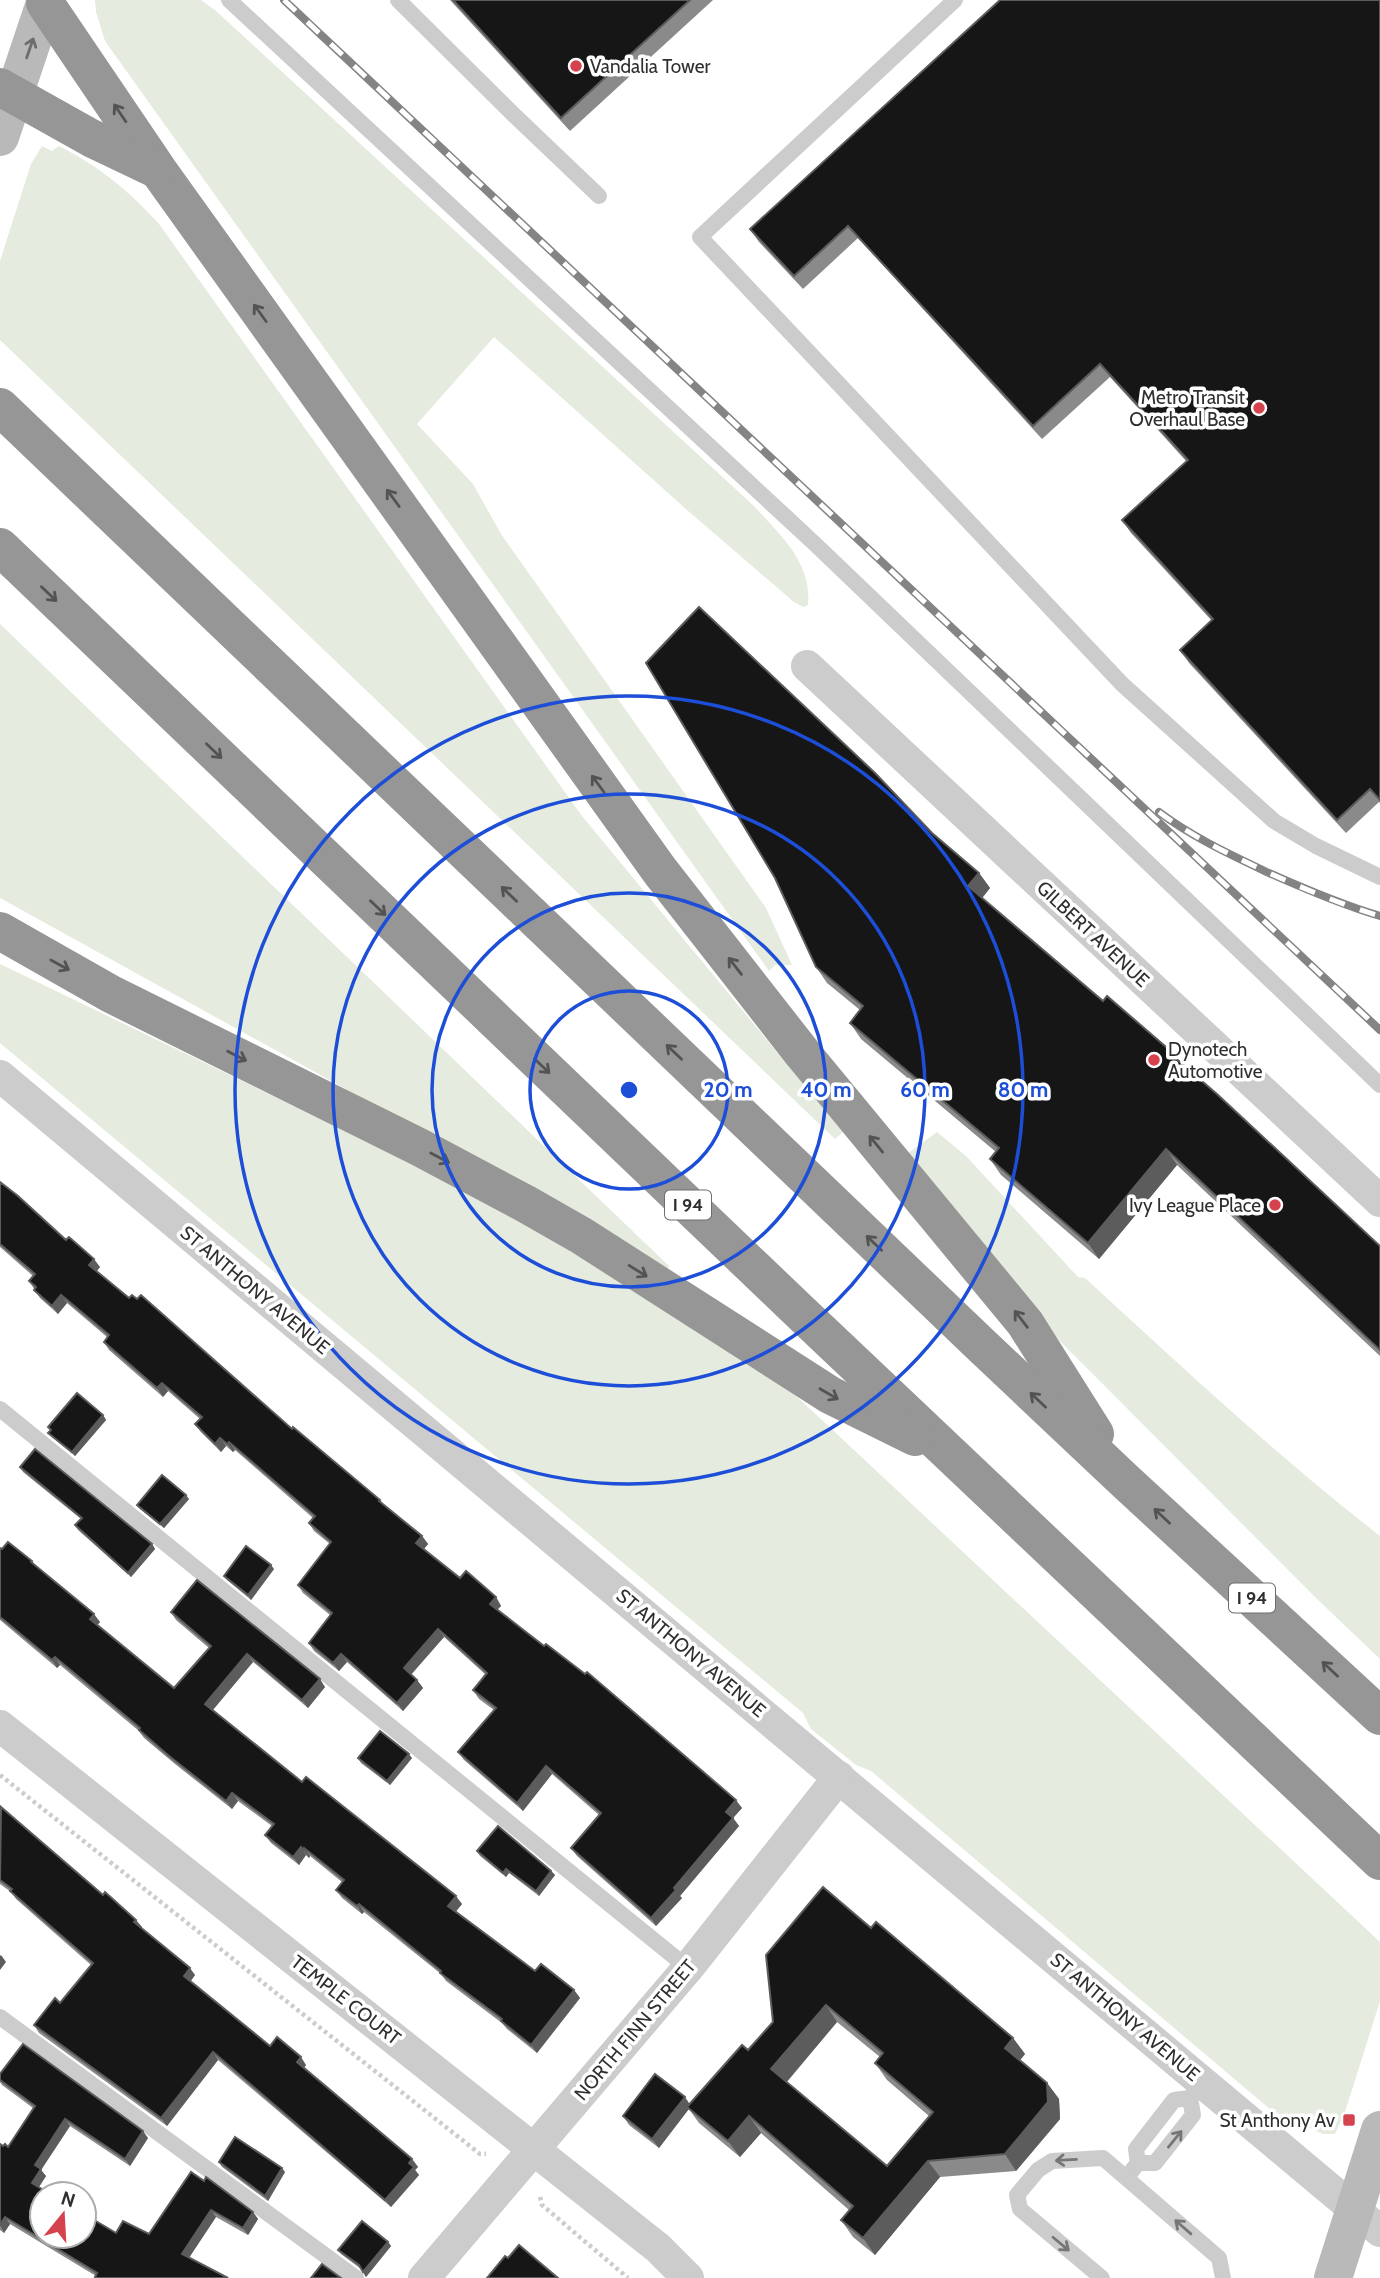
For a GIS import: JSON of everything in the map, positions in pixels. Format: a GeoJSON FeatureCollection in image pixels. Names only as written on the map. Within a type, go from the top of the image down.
{"type":"FeatureCollection","features":[{"type":"Feature","properties":{"kind":"highway"},"geometry":{"type":"LineString","coordinates":[[46,1],[158,170],[660,871],[803,1054],[1025,1323],[1124,1480]]}},
{"type":"Feature","properties":{"kind":"highway"},"geometry":{"type":"LineString","coordinates":[[7,91],[91,138],[158,170]]}},
{"type":"Feature","properties":{"kind":"highway","name":"I 94"},"geometry":{"type":"LineString","coordinates":[[0,407],[1124,1480],[1380,1716]]}},
{"type":"Feature","properties":{"kind":"highway","name":"I 94"},"geometry":{"type":"LineString","coordinates":[[0,547],[1380,1861]]}},
{"type":"Feature","properties":{"kind":"highway"},"geometry":{"type":"LineString","coordinates":[[0,931],[111,993],[407,1141],[526,1204],[582,1236],[830,1395],[951,1455]]}},
{"type":"Feature","properties":{"kind":"street"},"geometry":{"type":"LineString","coordinates":[[0,137],[7,91],[46,1]]}},
{"type":"Feature","properties":{"kind":"street","name":"GILBERT AVENUE"},"geometry":{"type":"LineString","coordinates":[[807,666],[1380,1201]]}},
{"type":"Feature","properties":{"kind":"street","name":"ST ANTHONY AVENUE"},"geometry":{"type":"LineString","coordinates":[[0,1076],[839,1777],[1197,2090],[1368,2220]]}},
{"type":"Feature","properties":{"kind":"street","name":"TEMPLE COURT"},"geometry":{"type":"LineString","coordinates":[[0,1726],[658,2248],[688,2278]]}},
{"type":"Feature","properties":{"kind":"street","name":"NORTH FINN STREET"},"geometry":{"type":"LineString","coordinates":[[424,2278],[688,1968],[839,1777]]}},
{"type":"Feature","properties":{"kind":"street"},"geometry":{"type":"LineString","coordinates":[[1333,2278],[1368,2220],[1380,2130]]}},
{"type":"Feature","properties":{"kind":"lane"},"geometry":{"type":"LineString","coordinates":[[229,0],[815,544],[1380,1085]]}},
{"type":"Feature","properties":{"kind":"lane"},"geometry":{"type":"LineString","coordinates":[[398,0],[599,196]]}},
{"type":"Feature","properties":{"kind":"lane"},"geometry":{"type":"LineString","coordinates":[[955,0],[699,237],[1122,684],[1275,821],[1316,846],[1380,877]]}},
{"type":"Feature","properties":{"kind":"lane"},"geometry":{"type":"LineString","coordinates":[[0,1409],[688,1968]]}},
{"type":"Feature","properties":{"kind":"lane"},"geometry":{"type":"LineString","coordinates":[[0,2017],[356,2278]]}},
{"type":"Feature","properties":{"kind":"lane"},"geometry":{"type":"LineString","coordinates":[[1127,2177],[1138,2163],[1136,2148],[1167,2109],[1174,2101],[1197,2090]]}},
{"type":"Feature","properties":{"kind":"lane"},"geometry":{"type":"LineString","coordinates":[[1138,2163],[1155,2163],[1186,2125],[1194,2115],[1197,2090]]}},
{"type":"Feature","properties":{"kind":"lane"},"geometry":{"type":"LineString","coordinates":[[1102,2278],[1020,2209],[1017,2195],[1038,2169],[1052,2161],[1103,2158],[1219,2258],[1223,2278]]}},
{"type":"Feature","properties":{"kind":"path"},"geometry":{"type":"LineString","coordinates":[[0,1775],[480,2154],[494,2155]]}},
{"type":"Feature","properties":{"kind":"path"},"geometry":{"type":"LineString","coordinates":[[540,2195],[542,2205],[628,2278]]}},
{"type":"Feature","properties":{"kind":"shaded area"},"geometry":{"type":"Polygon","coordinates":[[[95,0],[201,0],[216,11],[754,506],[792,550],[800,562],[808,590],[808,605],[803,607],[687,510],[494,337],[417,424],[473,484],[501,534],[766,908],[792,965],[775,965],[769,971],[105,41],[95,0]]]}},
{"type":"Feature","properties":{"kind":"shaded area"},"geometry":{"type":"Polygon","coordinates":[[[42,146],[52,151],[59,146],[88,162],[125,190],[159,224],[582,816],[843,1132],[835,1139],[0,340],[0,261],[31,164],[42,146]]]}},
{"type":"Feature","properties":{"kind":"shaded area"},"geometry":{"type":"Polygon","coordinates":[[[0,624],[669,1266],[666,1273],[429,1135],[0,898],[0,624]]]}},
{"type":"Feature","properties":{"kind":"shaded area"},"geometry":{"type":"Polygon","coordinates":[[[0,964],[524,1217],[792,1392],[1380,1942],[1380,2001],[1345,2112],[1335,2134],[1323,2134],[1271,2110],[871,1771],[856,1765],[811,1729],[803,1713],[0,1043],[0,964]]]}},
{"type":"Feature","properties":{"kind":"shaded area"},"geometry":{"type":"Polygon","coordinates":[[[937,1132],[966,1156],[1078,1277],[1085,1278],[1267,1442],[1380,1536],[1380,1659],[1040,1321],[903,1157],[937,1132]]]}},
{"type":"Feature","properties":{"kind":"building","name":"Vandalia Tower"},"geometry":{"type":"Polygon","coordinates":[[[453,0],[690,0],[561,118],[453,0]]]}},
{"type":"Feature","properties":{"kind":"building","name":"Metro Transit Overhaul Base"},"geometry":{"type":"Polygon","coordinates":[[[1000,0],[1380,0],[1380,800],[1370,789],[1337,820],[1180,650],[1213,619],[1122,520],[1188,460],[1100,364],[1033,426],[848,226],[794,276],[750,229],[1000,0]]]}},
{"type":"Feature","properties":{"kind":"building"},"geometry":{"type":"Polygon","coordinates":[[[699,607],[875,773],[932,833],[979,873],[968,886],[1103,1001],[1107,996],[1173,1053],[1172,1055],[1380,1246],[1380,1350],[1166,1149],[1088,1243],[990,1159],[999,1148],[850,1023],[863,1006],[816,967],[775,878],[646,663],[699,607]]]}},
{"type":"Feature","properties":{"kind":"building"},"geometry":{"type":"Polygon","coordinates":[[[0,1182],[66,1240],[69,1237],[94,1259],[89,1265],[129,1298],[132,1295],[137,1299],[141,1295],[292,1429],[293,1427],[422,1536],[416,1543],[460,1578],[466,1571],[496,1597],[490,1604],[544,1646],[546,1644],[585,1674],[587,1672],[736,1800],[726,1812],[733,1818],[651,1918],[571,1848],[601,1813],[546,1766],[517,1803],[458,1752],[496,1708],[473,1690],[487,1673],[438,1629],[404,1668],[417,1680],[397,1703],[341,1654],[333,1663],[309,1643],[332,1613],[298,1585],[331,1542],[309,1523],[315,1516],[229,1442],[227,1444],[220,1438],[215,1444],[195,1424],[202,1417],[162,1383],[157,1388],[104,1342],[109,1335],[61,1295],[52,1306],[34,1290],[36,1287],[29,1281],[35,1274],[0,1244],[0,1182]]]}},
{"type":"Feature","properties":{"kind":"building"},"geometry":{"type":"Polygon","coordinates":[[[77,1393],[103,1415],[72,1452],[48,1433],[51,1430],[48,1427],[77,1393]]]}},
{"type":"Feature","properties":{"kind":"building"},"geometry":{"type":"Polygon","coordinates":[[[35,1449],[152,1544],[128,1573],[75,1525],[82,1518],[20,1467],[35,1449]]]}},
{"type":"Feature","properties":{"kind":"building"},"geometry":{"type":"Polygon","coordinates":[[[162,1475],[186,1495],[160,1524],[137,1505],[162,1475]]]}},
{"type":"Feature","properties":{"kind":"building"},"geometry":{"type":"Polygon","coordinates":[[[8,1542],[94,1614],[90,1619],[174,1688],[211,1646],[171,1612],[197,1580],[320,1679],[302,1700],[247,1654],[205,1704],[302,1782],[306,1777],[456,1896],[448,1906],[535,1971],[541,1964],[574,1990],[531,2045],[359,1904],[357,1906],[336,1890],[344,1880],[304,1848],[303,1850],[301,1847],[293,1857],[265,1835],[274,1824],[232,1793],[226,1801],[169,1756],[139,1730],[140,1728],[55,1657],[52,1660],[0,1617],[0,1548],[8,1542]]]}},
{"type":"Feature","properties":{"kind":"building"},"geometry":{"type":"Polygon","coordinates":[[[246,1546],[271,1565],[248,1595],[224,1576],[246,1546]]]}},
{"type":"Feature","properties":{"kind":"building"},"geometry":{"type":"Polygon","coordinates":[[[380,1731],[409,1754],[387,1781],[358,1758],[380,1731]]]}},
{"type":"Feature","properties":{"kind":"building"},"geometry":{"type":"Polygon","coordinates":[[[1,1807],[103,1895],[105,1892],[136,1920],[134,1922],[190,1968],[184,1976],[270,2046],[277,2037],[301,2057],[297,2062],[412,2159],[409,2163],[414,2167],[385,2200],[213,2052],[161,2118],[34,2025],[55,1998],[60,2003],[93,1963],[0,1880],[1,1807]]]}},
{"type":"Feature","properties":{"kind":"building"},"geometry":{"type":"Polygon","coordinates":[[[498,1826],[551,1871],[536,1891],[506,1869],[503,1873],[477,1851],[498,1826]]]}},
{"type":"Feature","properties":{"kind":"building"},"geometry":{"type":"Polygon","coordinates":[[[823,1887],[871,1928],[876,1922],[1013,2038],[1005,2048],[1047,2083],[1048,2102],[1005,2154],[928,2161],[863,2238],[841,2220],[853,2206],[749,2116],[728,2141],[687,2107],[742,2045],[748,2050],[773,2022],[766,1955],[823,1887]],[[826,2005],[771,2069],[887,2166],[933,2112],[875,2063],[883,2053],[826,2005]]]}},
{"type":"Feature","properties":{"kind":"building"},"geometry":{"type":"Polygon","coordinates":[[[23,2044],[143,2131],[125,2159],[65,2119],[35,2165],[41,2169],[34,2180],[28,2180],[28,2231],[5,2217],[0,2225],[0,2144],[8,2147],[35,2106],[0,2080],[0,2074],[23,2044]]]}},
{"type":"Feature","properties":{"kind":"building"},"geometry":{"type":"Polygon","coordinates":[[[655,2074],[685,2097],[652,2139],[623,2116],[655,2074]]]}},
{"type":"Feature","properties":{"kind":"building"},"geometry":{"type":"Polygon","coordinates":[[[235,2137],[282,2168],[265,2196],[219,2162],[235,2137]]]}},
{"type":"Feature","properties":{"kind":"building"},"geometry":{"type":"Polygon","coordinates":[[[191,2172],[204,2181],[206,2177],[253,2212],[243,2228],[211,2210],[182,2254],[228,2278],[97,2278],[97,2273],[59,2250],[98,2250],[98,2222],[116,2233],[123,2221],[149,2234],[191,2172]]]}},
{"type":"Feature","properties":{"kind":"building"},"geometry":{"type":"Polygon","coordinates":[[[362,2221],[388,2242],[363,2272],[359,2265],[338,2250],[362,2221]]]}},
{"type":"Feature","properties":{"kind":"building"},"geometry":{"type":"Polygon","coordinates":[[[519,2245],[558,2278],[487,2278],[505,2256],[508,2258],[519,2245]]]}},
{"type":"Feature","properties":{"kind":"building"},"geometry":{"type":"Polygon","coordinates":[[[322,2264],[341,2278],[311,2278],[322,2264]]]}},
{"type":"Feature","properties":{"kind":"railway"},"geometry":{"type":"LineString","coordinates":[[284,0],[1380,1030]]}},
{"type":"Feature","properties":{"kind":"railway"},"geometry":{"type":"LineString","coordinates":[[1159,812],[1198,838],[1269,873],[1338,902],[1380,916]]}},
{"type":"Feature","properties":{"kind":"place","name":"Vandalia Tower"},"geometry":{"type":"Point","coordinates":[576,66]}},
{"type":"Feature","properties":{"kind":"place","name":"Metro Transit Overhaul Base"},"geometry":{"type":"Point","coordinates":[1259,408]}},
{"type":"Feature","properties":{"kind":"place","name":"Dynotech Automotive"},"geometry":{"type":"Point","coordinates":[1154,1060]}},
{"type":"Feature","properties":{"kind":"place","name":"Ivy League Place"},"geometry":{"type":"Point","coordinates":[1275,1205]}},
{"type":"Feature","properties":{"kind":"place","name":"St Anthony Av"},"geometry":{"type":"Point","coordinates":[1349,2120]}}]}
